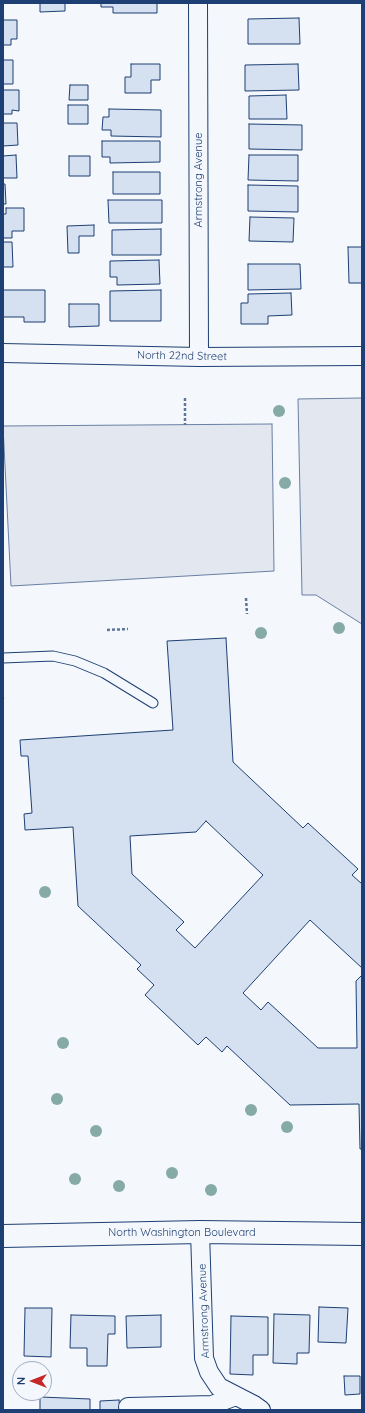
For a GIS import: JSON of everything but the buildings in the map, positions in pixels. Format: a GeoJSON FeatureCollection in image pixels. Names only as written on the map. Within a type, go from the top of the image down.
{"type":"FeatureCollection","features":[{"type":"Feature","properties":{"kind":"street","name":"Armstrong Avenue"},"geometry":{"type":"LineString","coordinates":[[198,3],[200,357]]}},
{"type":"Feature","properties":{"kind":"street","name":"North 22nd Street"},"geometry":{"type":"LineString","coordinates":[[3,353],[200,357],[362,356]]}},
{"type":"Feature","properties":{"kind":"street","name":"Armstrong Avenue"},"geometry":{"type":"LineString","coordinates":[[200,1232],[204,1358],[209,1372],[219,1387],[261,1410]]}},
{"type":"Feature","properties":{"kind":"street","name":"North Washington Boulevard"},"geometry":{"type":"LineString","coordinates":[[3,1236],[200,1232],[362,1234]]}},
{"type":"Feature","properties":{"kind":"street"},"geometry":{"type":"LineString","coordinates":[[128,1409],[212,1405],[236,1396]]}},
{"type":"Feature","properties":{"kind":"lane"},"geometry":{"type":"LineString","coordinates":[[3,658],[53,656],[75,661],[104,673],[153,703]]}},
{"type":"Feature","properties":{"kind":"path"},"geometry":{"type":"LineString","coordinates":[[185,398],[185,425]]}},
{"type":"Feature","properties":{"kind":"path"},"geometry":{"type":"LineString","coordinates":[[246,598],[247,614]]}},
{"type":"Feature","properties":{"kind":"path"},"geometry":{"type":"LineString","coordinates":[[107,630],[128,629]]}},
{"type":"Feature","properties":{"kind":"shaded area"},"geometry":{"type":"Polygon","coordinates":[[[362,398],[362,624],[316,595],[302,595],[298,399],[362,398]]]}},
{"type":"Feature","properties":{"kind":"shaded area"},"geometry":{"type":"Polygon","coordinates":[[[272,424],[274,571],[11,586],[3,426],[272,424]]]}}]}
